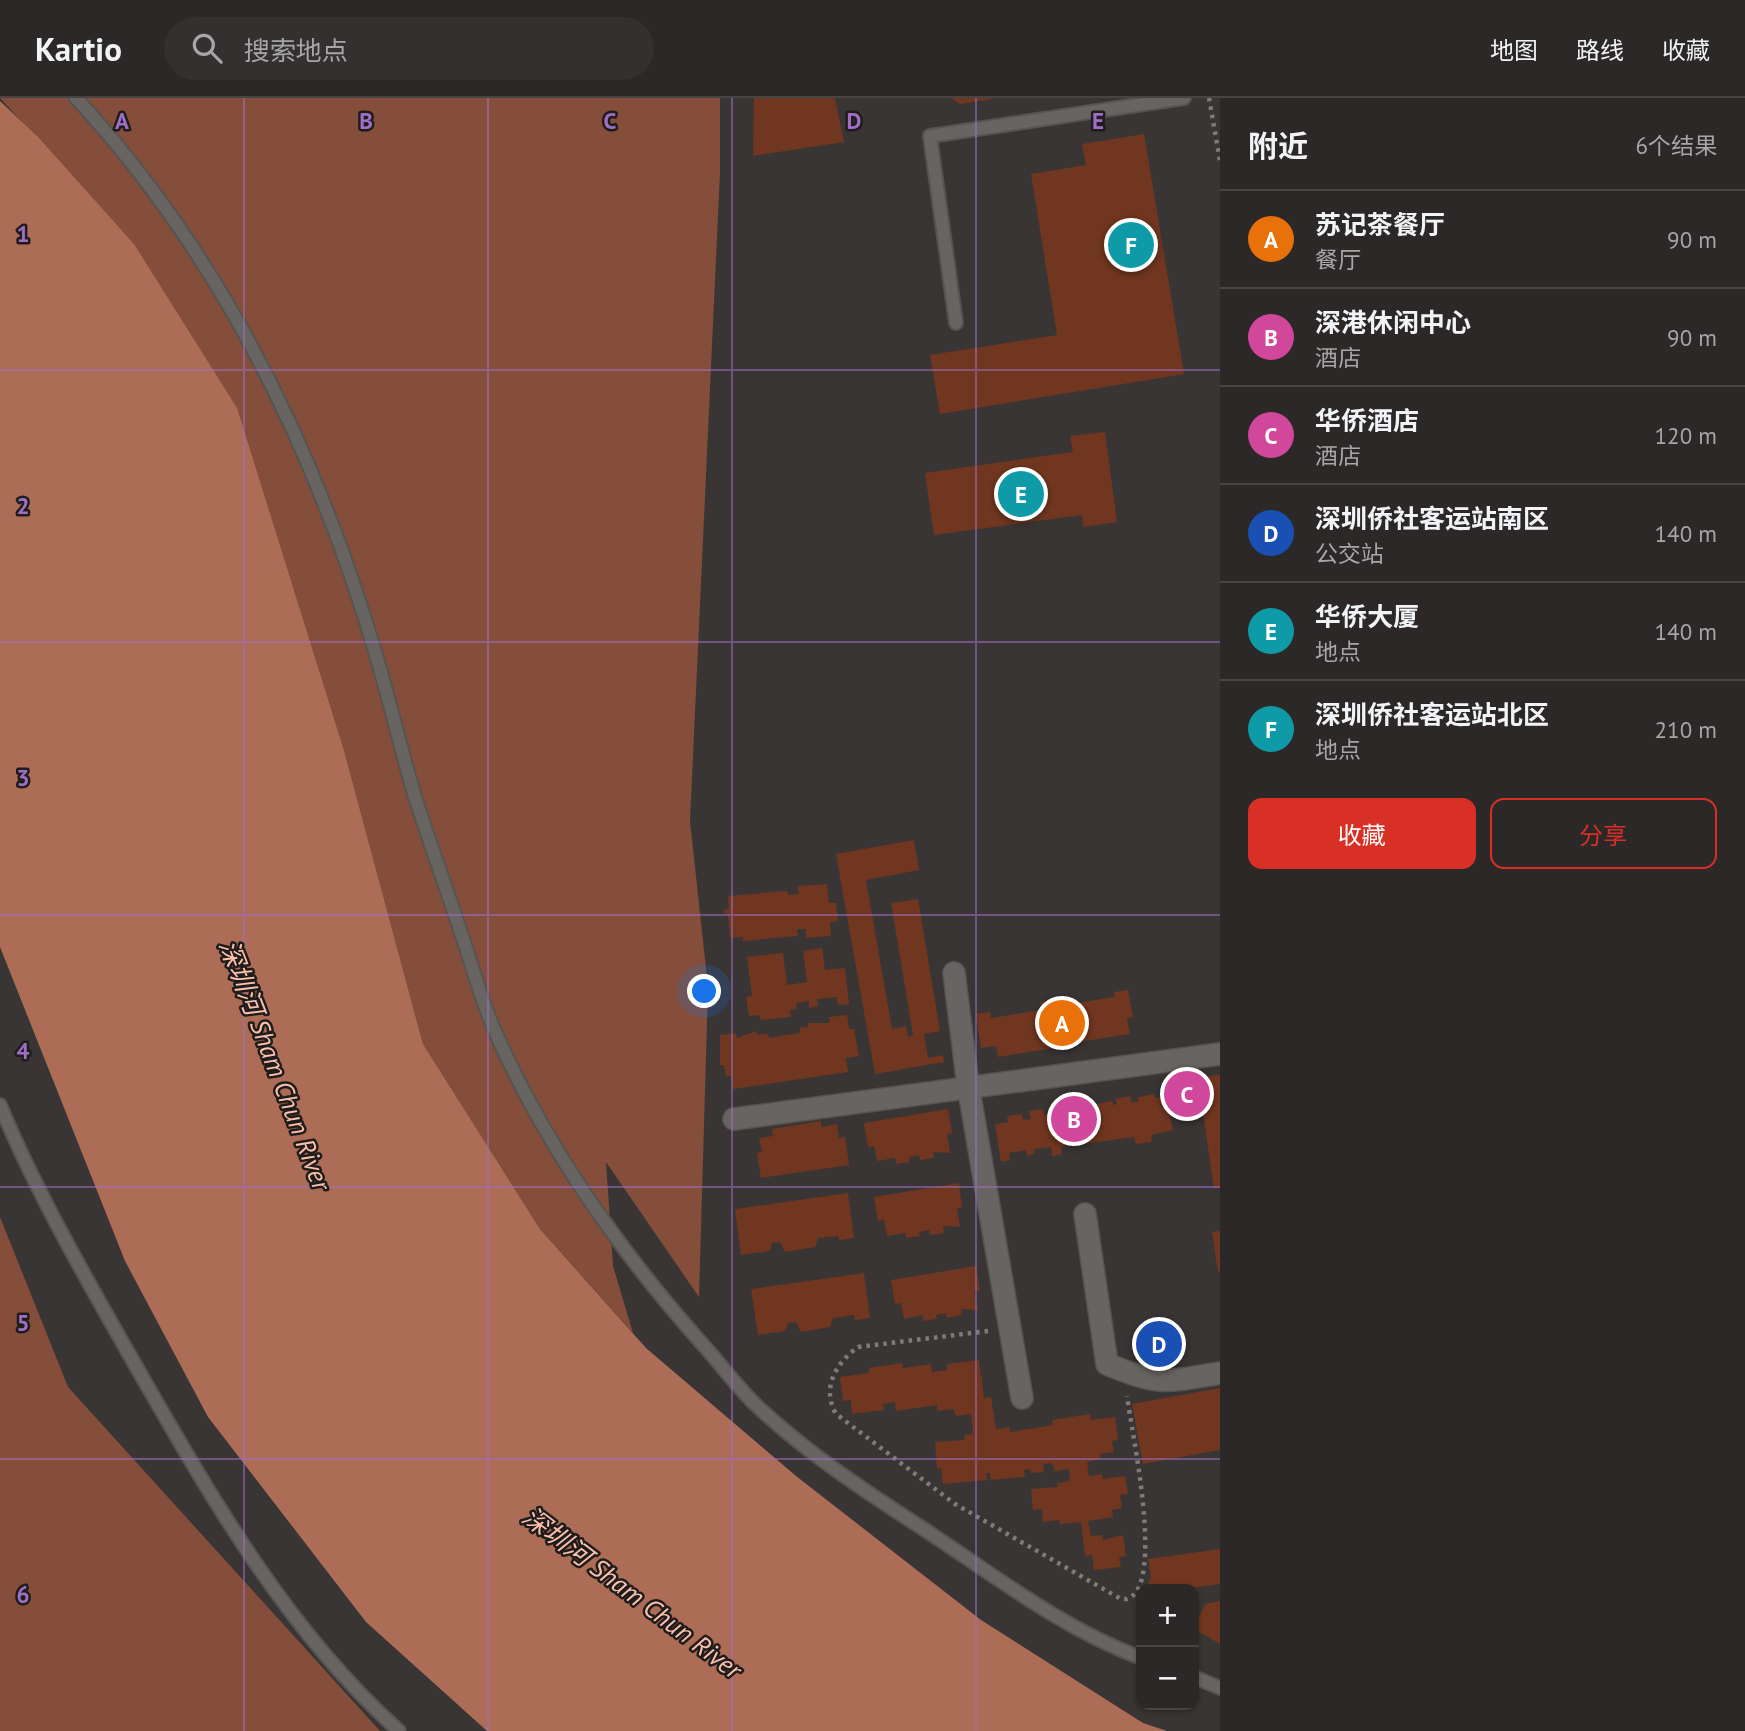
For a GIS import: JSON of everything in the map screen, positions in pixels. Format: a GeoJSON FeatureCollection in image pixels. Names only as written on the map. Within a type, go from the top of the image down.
{"type":"FeatureCollection","features":[{"type":"Feature","properties":{"kind":"street"},"geometry":{"type":"LineString","coordinates":[[954,973],[968,1085],[1022,1398]]}},
{"type":"Feature","properties":{"kind":"street"},"geometry":{"type":"LineString","coordinates":[[734,1119],[968,1085],[1220,1054]]}},
{"type":"Feature","properties":{"kind":"street"},"geometry":{"type":"LineString","coordinates":[[1086,1214],[1107,1364],[1144,1380],[1168,1382],[1220,1373]]}},
{"type":"Feature","properties":{"kind":"lane"},"geometry":{"type":"LineString","coordinates":[[76,98],[161,202],[225,298],[278,395],[327,509],[370,638],[416,799],[492,1025],[531,1108],[572,1176],[680,1320],[756,1405],[842,1476],[1032,1604],[1106,1645],[1136,1656]]}},
{"type":"Feature","properties":{"kind":"lane"},"geometry":{"type":"LineString","coordinates":[[957,323],[930,136],[1184,98]]}},
{"type":"Feature","properties":{"kind":"lane"},"geometry":{"type":"LineString","coordinates":[[0,1105],[20,1154],[95,1295],[230,1523],[281,1601],[319,1649],[400,1731]]}},
{"type":"Feature","properties":{"kind":"lane"},"geometry":{"type":"LineString","coordinates":[[1199,1679],[1220,1688]]}},
{"type":"Feature","properties":{"kind":"path"},"geometry":{"type":"LineString","coordinates":[[1209,98],[1220,161]]}},
{"type":"Feature","properties":{"kind":"path"},"geometry":{"type":"LineString","coordinates":[[1010,1328],[858,1347],[843,1358],[833,1374],[830,1404],[836,1414],[866,1438],[955,1504],[1121,1599],[1127,1599],[1133,1597],[1136,1592],[1148,1546],[1123,1371]]}},
{"type":"Feature","properties":{"kind":"shaded area"},"geometry":{"type":"Polygon","coordinates":[[[0,98],[720,98],[720,172],[690,821],[708,987],[699,1297],[606,1162],[613,1266],[633,1333],[540,1229],[423,1044],[345,754],[134,244],[0,98]]]}},
{"type":"Feature","properties":{"kind":"shaded area"},"geometry":{"type":"Polygon","coordinates":[[[0,1217],[68,1387],[380,1731],[0,1731],[0,1217]]]}},
{"type":"Feature","properties":{"kind":"water","name":"深圳河 Sham Chun River"},"geometry":{"type":"Polygon","coordinates":[[[0,101],[38,137],[134,244],[237,408],[345,754],[423,1044],[540,1229],[646,1348],[796,1476],[981,1620],[1143,1723],[1167,1731],[487,1731],[366,1622],[208,1417],[125,1261],[0,947],[0,101]]]}},
{"type":"Feature","properties":{"kind":"building"},"geometry":{"type":"Polygon","coordinates":[[[754,98],[835,98],[844,142],[753,156],[754,98]]]}},
{"type":"Feature","properties":{"kind":"building"},"geometry":{"type":"Polygon","coordinates":[[[951,98],[992,98],[992,99],[960,104],[951,98]]]}},
{"type":"Feature","properties":{"kind":"building"},"geometry":{"type":"Polygon","coordinates":[[[1144,134],[1184,374],[940,414],[930,355],[1057,335],[1031,174],[1086,165],[1082,144],[1144,134]]]}},
{"type":"Feature","properties":{"kind":"building"},"geometry":{"type":"Polygon","coordinates":[[[1105,432],[1117,522],[1083,527],[1082,515],[934,535],[925,473],[1073,452],[1070,436],[1105,432]]]}},
{"type":"Feature","properties":{"kind":"building"},"geometry":{"type":"Polygon","coordinates":[[[914,840],[919,870],[866,880],[892,1029],[906,1026],[908,1037],[913,1035],[891,903],[918,899],[940,1031],[924,1034],[928,1058],[943,1055],[944,1062],[875,1074],[836,854],[914,840]]]}},
{"type":"Feature","properties":{"kind":"building"},"geometry":{"type":"Polygon","coordinates":[[[827,884],[829,903],[836,903],[838,921],[830,922],[831,936],[806,938],[806,929],[797,929],[798,936],[743,941],[743,937],[730,938],[728,914],[725,914],[724,910],[729,909],[728,896],[787,891],[788,895],[799,894],[798,886],[827,884]]]}},
{"type":"Feature","properties":{"kind":"building"},"geometry":{"type":"Polygon","coordinates":[[[822,948],[825,970],[845,968],[849,1004],[838,1005],[837,997],[817,999],[818,1006],[809,1008],[809,1001],[796,1003],[797,1009],[790,1010],[791,1017],[760,1020],[760,1015],[749,1016],[746,997],[752,996],[747,957],[783,953],[787,985],[807,982],[803,951],[822,948]]]}},
{"type":"Feature","properties":{"kind":"building"},"geometry":{"type":"Polygon","coordinates":[[[1128,990],[1133,1017],[1127,1018],[1130,1034],[1059,1045],[1057,1029],[1051,1030],[1054,1048],[998,1057],[996,1046],[981,1048],[976,1014],[990,1012],[991,1018],[1042,1010],[1040,1002],[1061,999],[1062,1005],[1115,997],[1114,992],[1128,990]]]}},
{"type":"Feature","properties":{"kind":"building"},"geometry":{"type":"Polygon","coordinates":[[[847,1015],[849,1029],[854,1029],[859,1056],[846,1058],[848,1072],[733,1089],[731,1076],[726,1076],[724,1065],[720,1065],[720,1035],[736,1033],[737,1038],[756,1031],[757,1035],[768,1034],[769,1038],[800,1033],[800,1028],[808,1027],[808,1023],[830,1023],[829,1017],[847,1015]]]}},
{"type":"Feature","properties":{"kind":"building"},"geometry":{"type":"Polygon","coordinates":[[[1220,1075],[1220,1187],[1214,1189],[1198,1078],[1220,1075]]]}},
{"type":"Feature","properties":{"kind":"building"},"geometry":{"type":"Polygon","coordinates":[[[1154,1094],[1155,1098],[1166,1096],[1173,1130],[1151,1135],[1152,1142],[1136,1144],[1134,1137],[1061,1147],[1062,1154],[1052,1156],[1051,1147],[1034,1149],[1034,1154],[1027,1156],[1026,1150],[1009,1153],[1010,1160],[1001,1162],[995,1124],[1008,1122],[1007,1116],[1022,1114],[1023,1120],[1031,1119],[1029,1111],[1043,1109],[1044,1115],[1049,1114],[1049,1108],[1066,1106],[1067,1112],[1098,1108],[1097,1104],[1112,1101],[1113,1105],[1117,1104],[1115,1099],[1130,1096],[1132,1103],[1139,1101],[1138,1097],[1154,1094]]]}},
{"type":"Feature","properties":{"kind":"building"},"geometry":{"type":"Polygon","coordinates":[[[948,1109],[952,1133],[947,1134],[950,1153],[933,1152],[934,1158],[920,1160],[919,1155],[909,1157],[910,1162],[896,1164],[895,1158],[877,1161],[874,1146],[868,1147],[864,1123],[948,1109]]]}},
{"type":"Feature","properties":{"kind":"building"},"geometry":{"type":"Polygon","coordinates":[[[821,1121],[821,1127],[837,1124],[839,1138],[845,1137],[849,1165],[761,1178],[757,1153],[762,1152],[759,1138],[773,1136],[772,1129],[821,1121]]]}},
{"type":"Feature","properties":{"kind":"building"},"geometry":{"type":"Polygon","coordinates":[[[959,1183],[962,1208],[957,1208],[960,1227],[943,1226],[944,1233],[930,1235],[929,1230],[919,1232],[920,1236],[906,1238],[905,1233],[887,1236],[884,1220],[878,1221],[874,1197],[959,1183]]]}},
{"type":"Feature","properties":{"kind":"building"},"geometry":{"type":"Polygon","coordinates":[[[848,1193],[854,1238],[818,1238],[815,1247],[785,1252],[780,1242],[772,1243],[770,1251],[741,1255],[735,1209],[848,1193]]]}},
{"type":"Feature","properties":{"kind":"building"},"geometry":{"type":"Polygon","coordinates":[[[1220,1231],[1220,1272],[1218,1272],[1212,1232],[1220,1231]]]}},
{"type":"Feature","properties":{"kind":"building"},"geometry":{"type":"Polygon","coordinates":[[[976,1266],[980,1291],[974,1291],[978,1310],[961,1309],[962,1315],[947,1318],[946,1313],[936,1315],[937,1319],[923,1321],[923,1315],[904,1319],[901,1303],[895,1304],[891,1280],[976,1266]]]}},
{"type":"Feature","properties":{"kind":"building"},"geometry":{"type":"Polygon","coordinates":[[[864,1273],[870,1318],[855,1320],[854,1315],[833,1318],[830,1327],[801,1332],[796,1322],[788,1323],[785,1331],[758,1335],[751,1289],[864,1273]]]}},
{"type":"Feature","properties":{"kind":"building"},"geometry":{"type":"Polygon","coordinates":[[[979,1360],[984,1398],[991,1397],[996,1429],[1009,1427],[1010,1432],[1053,1425],[1052,1420],[1090,1414],[1091,1420],[1115,1417],[1118,1440],[1112,1441],[1114,1452],[1100,1454],[1101,1459],[1087,1462],[1089,1476],[1102,1474],[1103,1479],[1125,1476],[1128,1494],[1120,1495],[1122,1508],[1112,1510],[1113,1517],[1088,1521],[1091,1536],[1102,1535],[1103,1540],[1123,1535],[1126,1556],[1119,1557],[1121,1567],[1094,1570],[1092,1555],[1085,1556],[1081,1522],[1043,1522],[1042,1509],[1033,1510],[1031,1489],[1058,1487],[1057,1483],[1070,1481],[1069,1469],[1055,1471],[1052,1463],[1043,1464],[1044,1472],[1031,1473],[1030,1469],[1024,1470],[1025,1477],[991,1480],[990,1473],[986,1473],[987,1480],[943,1484],[941,1468],[937,1469],[935,1442],[965,1440],[964,1435],[973,1434],[971,1414],[956,1416],[953,1409],[937,1411],[937,1405],[896,1411],[895,1402],[883,1404],[884,1410],[852,1414],[851,1400],[843,1401],[840,1377],[869,1373],[869,1368],[902,1363],[903,1368],[931,1364],[932,1372],[947,1370],[947,1364],[979,1360]]]}},
{"type":"Feature","properties":{"kind":"building"},"geometry":{"type":"Polygon","coordinates":[[[1220,1388],[1220,1450],[1143,1464],[1132,1404],[1220,1388]]]}},
{"type":"Feature","properties":{"kind":"building"},"geometry":{"type":"Polygon","coordinates":[[[1220,1549],[1220,1584],[1199,1587],[1199,1584],[1148,1584],[1151,1579],[1148,1559],[1220,1549]]]}},
{"type":"Feature","properties":{"kind":"building"},"geometry":{"type":"Polygon","coordinates":[[[1220,1601],[1220,1644],[1199,1632],[1199,1618],[1205,1604],[1220,1601]]]}},
{"type":"Feature","properties":{"kind":"place","name":"深圳侨社客运站北区"},"geometry":{"type":"Point","coordinates":[1131,245]}},
{"type":"Feature","properties":{"kind":"place","name":"华侨大厦"},"geometry":{"type":"Point","coordinates":[1021,494]}},
{"type":"Feature","properties":{"kind":"place","name":"苏记茶餐厅"},"geometry":{"type":"Point","coordinates":[1062,1023]}},
{"type":"Feature","properties":{"kind":"place","name":"华侨酒店"},"geometry":{"type":"Point","coordinates":[1187,1094]}},
{"type":"Feature","properties":{"kind":"place","name":"深港休闲中心"},"geometry":{"type":"Point","coordinates":[1074,1119]}},
{"type":"Feature","properties":{"kind":"place","name":"深圳侨社客运站南区"},"geometry":{"type":"Point","coordinates":[1159,1344]}}]}
